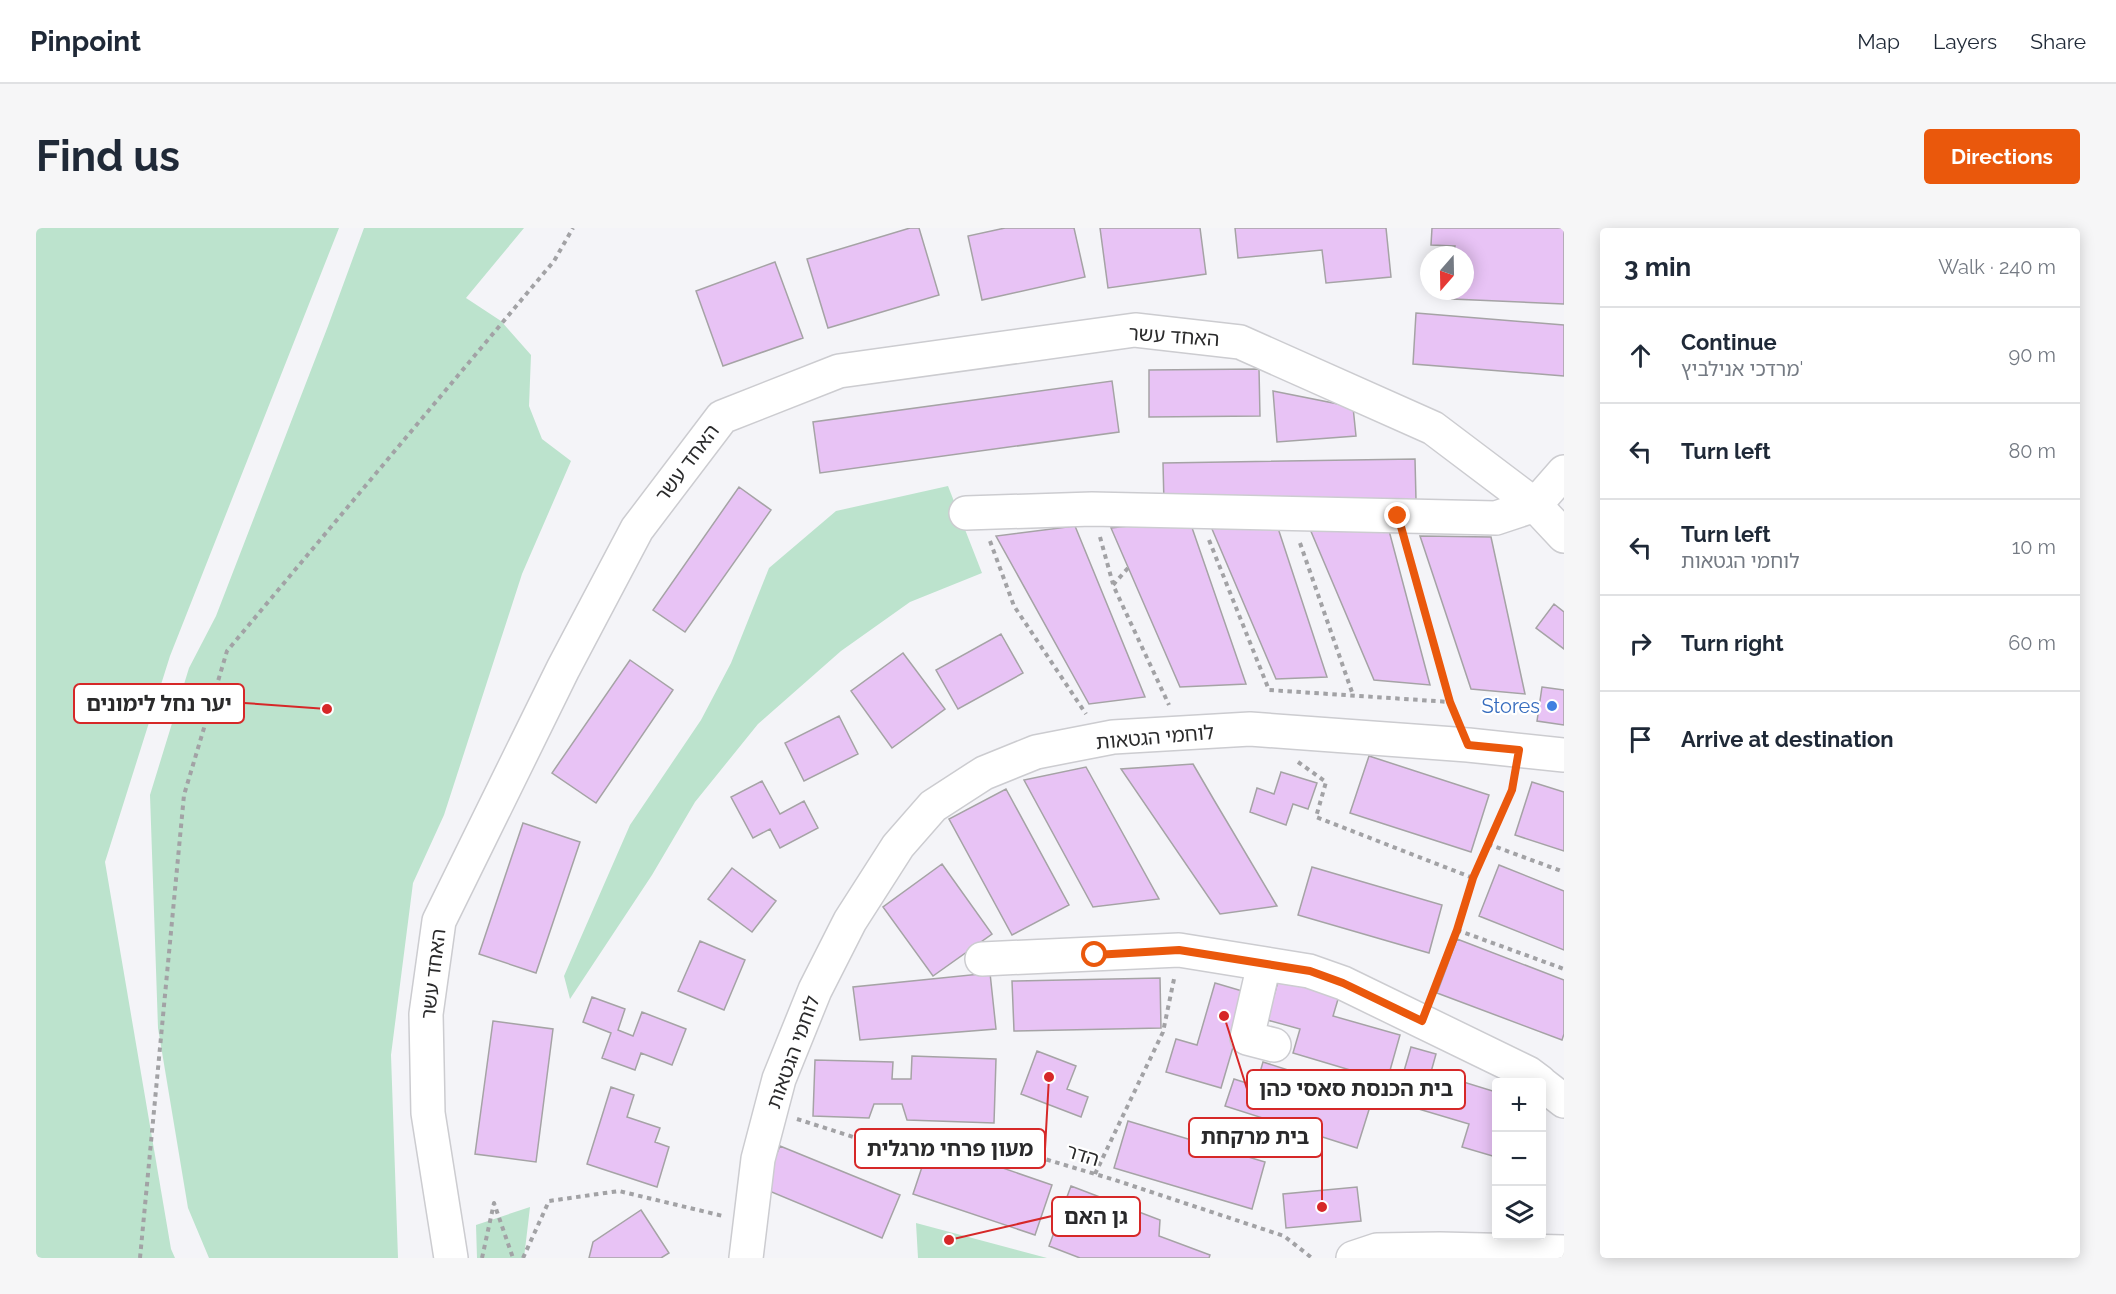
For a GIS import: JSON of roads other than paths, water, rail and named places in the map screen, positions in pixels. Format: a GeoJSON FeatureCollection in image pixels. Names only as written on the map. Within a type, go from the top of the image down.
{"type":"FeatureCollection","features":[{"type":"Feature","properties":{"kind":"street","name":"האחד עשר"},"geometry":{"type":"LineString","coordinates":[[451,1258],[428,1113],[426,1014],[439,921],[563,669],[637,530],[722,417],[839,371],[1135,330],[1240,342],[1433,428],[1535,505],[1564,536]]}},
{"type":"Feature","properties":{"kind":"street"},"geometry":{"type":"LineString","coordinates":[[973,512],[1092,509],[1496,518],[1535,505],[1564,472]]}},
{"type":"Feature","properties":{"kind":"street","name":"לוחמי הגטאות"},"geometry":{"type":"LineString","coordinates":[[746,1258],[758,1159],[779,1079],[815,990],[850,921],[898,846],[933,806],[984,773],[1036,752],[1113,737],[1250,729],[1468,745],[1564,755]]}},
{"type":"Feature","properties":{"kind":"street"},"geometry":{"type":"LineString","coordinates":[[982,959],[1179,950],[1310,971],[1343,983],[1534,1078]]}},
{"type":"Feature","properties":{"kind":"street"},"geometry":{"type":"LineString","coordinates":[[1264,964],[1247,1038],[1274,1045]]}},
{"type":"Feature","properties":{"kind":"street"},"geometry":{"type":"LineString","coordinates":[[1546,1087],[1564,1101]]}},
{"type":"Feature","properties":{"kind":"street"},"geometry":{"type":"LineString","coordinates":[[1353,1258],[1377,1250],[1440,1249],[1561,1254]]}},
{"type":"Feature","properties":{"kind":"place","name":"Stores"},"geometry":{"type":"Point","coordinates":[1552,706]}},
{"type":"Feature","properties":{"kind":"place","name":"יער נחל לימונים"},"geometry":{"type":"Point","coordinates":[327,709]}},
{"type":"Feature","properties":{"kind":"place","name":"בית הכנסת סאסי כהן"},"geometry":{"type":"Point","coordinates":[1224,1016]}},
{"type":"Feature","properties":{"kind":"place","name":"מעון פרחי מרגלית"},"geometry":{"type":"Point","coordinates":[1049,1077]}},
{"type":"Feature","properties":{"kind":"place","name":"בית מרקחת"},"geometry":{"type":"Point","coordinates":[1322,1207]}},
{"type":"Feature","properties":{"kind":"place","name":"גן האם"},"geometry":{"type":"Point","coordinates":[949,1240]}}]}
